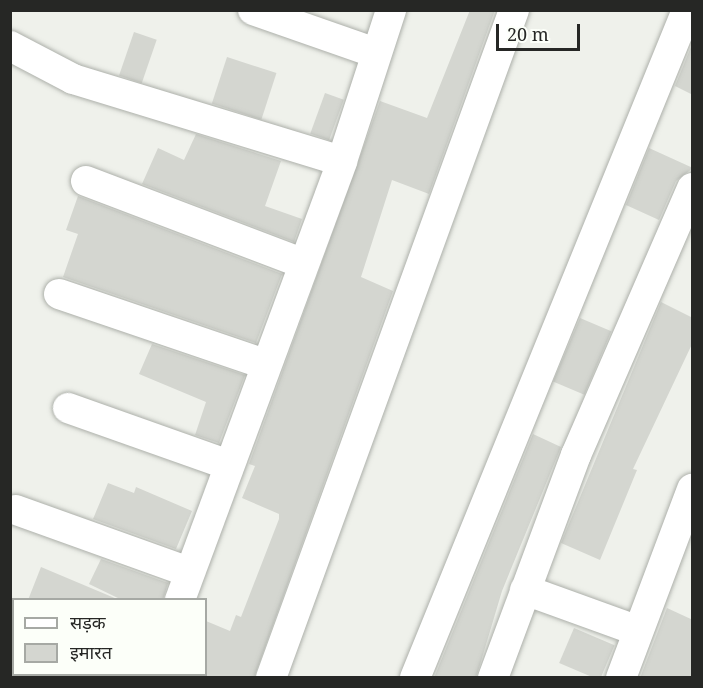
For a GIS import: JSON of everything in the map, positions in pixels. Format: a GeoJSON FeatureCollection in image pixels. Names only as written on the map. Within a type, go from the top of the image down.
{"type":"FeatureCollection","features":[{"type":"Feature","properties":{"kind":"street"},"geometry":{"type":"LineString","coordinates":[[253,10],[376,53]]}},
{"type":"Feature","properties":{"kind":"street"},"geometry":{"type":"LineString","coordinates":[[16,510],[184,586],[342,161],[391,10]]}},
{"type":"Feature","properties":{"kind":"street"},"geometry":{"type":"LineString","coordinates":[[271,678],[514,10]]}},
{"type":"Feature","properties":{"kind":"street"},"geometry":{"type":"LineString","coordinates":[[414,678],[687,10]]}},
{"type":"Feature","properties":{"kind":"street"},"geometry":{"type":"LineString","coordinates":[[10,46],[73,79],[342,161]]}},
{"type":"Feature","properties":{"kind":"street"},"geometry":{"type":"LineString","coordinates":[[86,181],[304,264]]}},
{"type":"Feature","properties":{"kind":"street"},"geometry":{"type":"LineString","coordinates":[[493,678],[576,455],[693,188]]}},
{"type":"Feature","properties":{"kind":"street"},"geometry":{"type":"LineString","coordinates":[[59,294],[265,364]]}},
{"type":"Feature","properties":{"kind":"street"},"geometry":{"type":"LineString","coordinates":[[68,408],[229,465]]}},
{"type":"Feature","properties":{"kind":"street"},"geometry":{"type":"LineString","coordinates":[[621,678],[693,489]]}},
{"type":"Feature","properties":{"kind":"street"},"geometry":{"type":"LineString","coordinates":[[525,590],[638,631]]}},
{"type":"Feature","properties":{"kind":"building"},"geometry":{"type":"Polygon","coordinates":[[[470,10],[495,10],[429,194],[392,180],[361,277],[393,291],[254,678],[206,678],[207,621],[230,631],[236,615],[241,617],[279,519],[279,514],[242,498],[255,466],[249,464],[380,101],[427,118],[470,10]]]}},
{"type":"Feature","properties":{"kind":"building"},"geometry":{"type":"Polygon","coordinates":[[[134,32],[157,40],[142,83],[119,75],[134,32]]]}},
{"type":"Feature","properties":{"kind":"building"},"geometry":{"type":"Polygon","coordinates":[[[693,42],[693,95],[675,86],[693,42]]]}},
{"type":"Feature","properties":{"kind":"building"},"geometry":{"type":"Polygon","coordinates":[[[227,57],[276,73],[261,120],[212,104],[227,57]]]}},
{"type":"Feature","properties":{"kind":"building"},"geometry":{"type":"Polygon","coordinates":[[[325,93],[344,100],[329,140],[310,133],[325,93]]]}},
{"type":"Feature","properties":{"kind":"building"},"geometry":{"type":"Polygon","coordinates":[[[196,134],[281,161],[265,206],[302,219],[294,242],[142,184],[158,148],[184,160],[196,134]]]}},
{"type":"Feature","properties":{"kind":"building"},"geometry":{"type":"Polygon","coordinates":[[[649,148],[693,168],[676,181],[659,220],[626,205],[649,148]]]}},
{"type":"Feature","properties":{"kind":"building"},"geometry":{"type":"Polygon","coordinates":[[[78,196],[282,274],[256,343],[63,277],[78,234],[66,230],[78,196]]]}},
{"type":"Feature","properties":{"kind":"building"},"geometry":{"type":"Polygon","coordinates":[[[661,302],[693,318],[693,342],[633,469],[637,470],[600,560],[561,543],[661,302]]]}},
{"type":"Feature","properties":{"kind":"building"},"geometry":{"type":"Polygon","coordinates":[[[580,318],[611,331],[584,395],[553,382],[580,318]]]}},
{"type":"Feature","properties":{"kind":"building"},"geometry":{"type":"Polygon","coordinates":[[[152,344],[245,375],[219,443],[195,435],[206,402],[139,374],[152,344]]]}},
{"type":"Feature","properties":{"kind":"building"},"geometry":{"type":"Polygon","coordinates":[[[533,434],[561,447],[502,591],[476,678],[434,678],[533,434]]]}},
{"type":"Feature","properties":{"kind":"building"},"geometry":{"type":"Polygon","coordinates":[[[108,483],[134,493],[136,487],[192,511],[176,549],[93,519],[108,483]]]}},
{"type":"Feature","properties":{"kind":"building"},"geometry":{"type":"Polygon","coordinates":[[[101,559],[168,583],[164,598],[118,598],[89,584],[101,559]]]}},
{"type":"Feature","properties":{"kind":"building"},"geometry":{"type":"Polygon","coordinates":[[[41,567],[115,598],[29,598],[41,567]]]}},
{"type":"Feature","properties":{"kind":"building"},"geometry":{"type":"Polygon","coordinates":[[[667,608],[693,620],[693,678],[640,678],[667,608]]]}},
{"type":"Feature","properties":{"kind":"building"},"geometry":{"type":"Polygon","coordinates":[[[574,628],[615,645],[601,678],[595,678],[559,663],[574,628]]]}}]}
